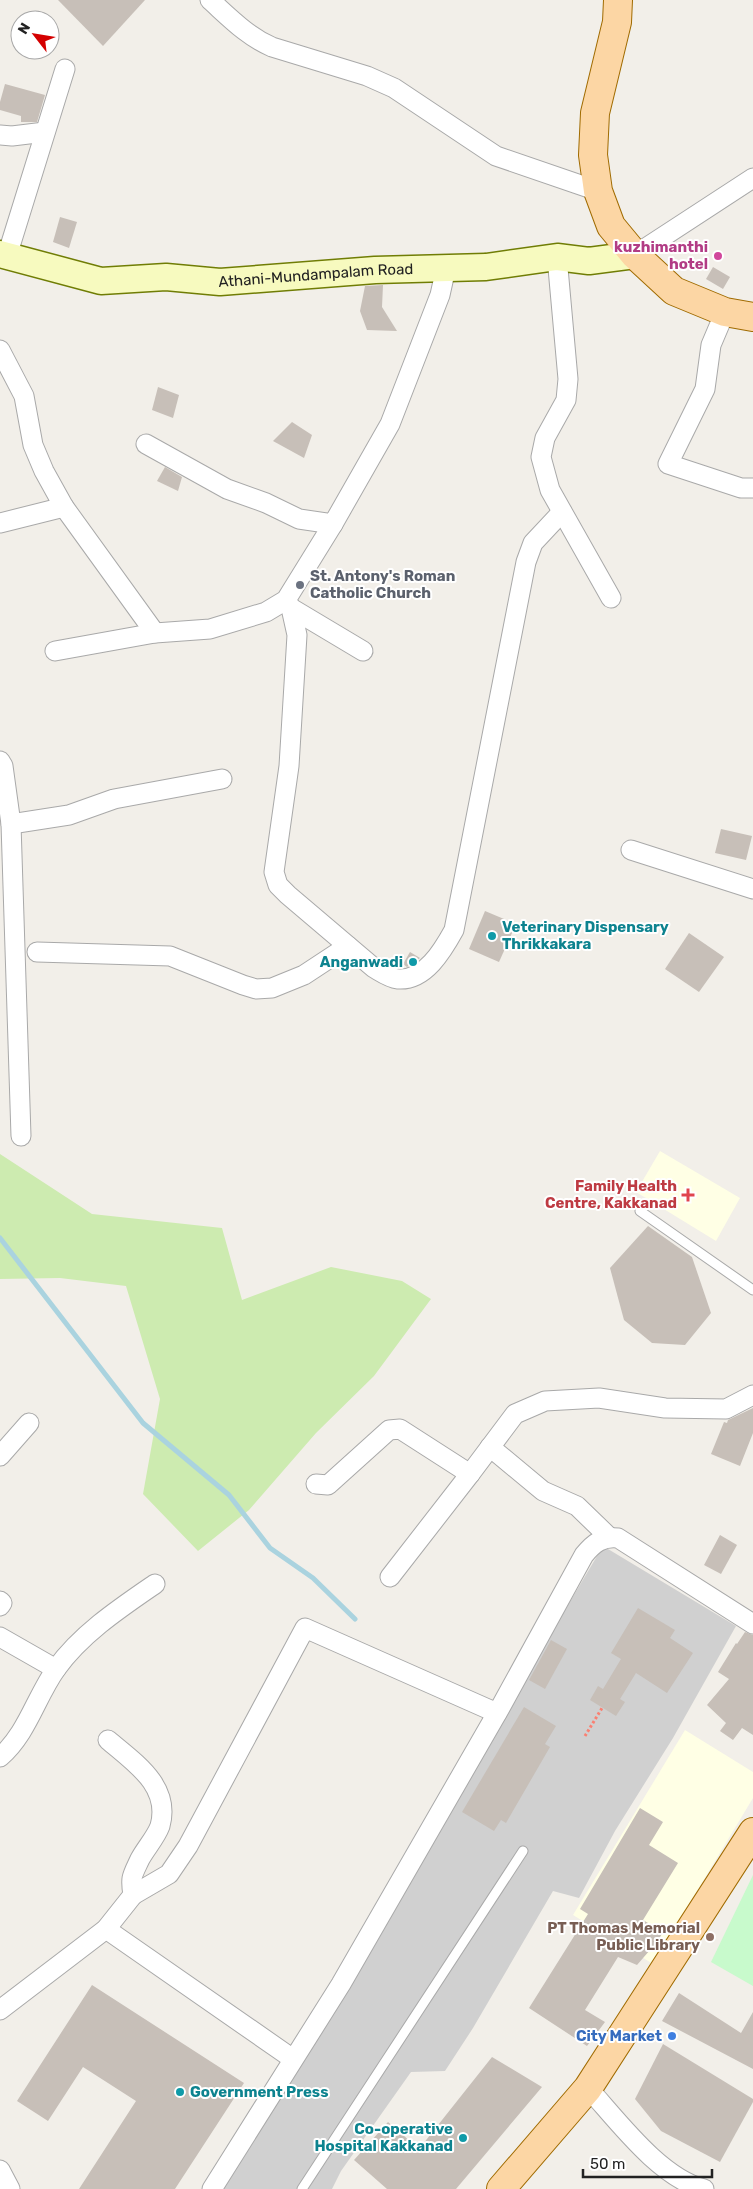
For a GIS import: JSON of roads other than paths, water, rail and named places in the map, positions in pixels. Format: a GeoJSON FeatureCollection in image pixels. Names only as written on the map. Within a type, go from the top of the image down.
{"type":"FeatureCollection","features":[{"type":"Feature","properties":{"kind":"main road"},"geometry":{"type":"LineString","coordinates":[[618,11],[595,113],[593,155],[598,191],[611,226],[635,255],[674,291],[725,312],[753,317]]}},
{"type":"Feature","properties":{"kind":"main road"},"geometry":{"type":"LineString","coordinates":[[501,2189],[588,2088],[753,1832]]}},
{"type":"Feature","properties":{"kind":"street"},"geometry":{"type":"LineString","coordinates":[[210,0],[257,40],[272,47],[367,76],[394,88],[496,156],[598,191]]}},
{"type":"Feature","properties":{"kind":"street"},"geometry":{"type":"LineString","coordinates":[[618,11],[634,0]]}},
{"type":"Feature","properties":{"kind":"street"},"geometry":{"type":"LineString","coordinates":[[4,255],[65,69]]}},
{"type":"Feature","properties":{"kind":"street"},"geometry":{"type":"LineString","coordinates":[[0,134],[12,136],[45,132]]}},
{"type":"Feature","properties":{"kind":"street"},"geometry":{"type":"LineString","coordinates":[[635,255],[753,178]]}},
{"type":"Feature","properties":{"kind":"street","name":"Athani-Mundampalam Road"},"geometry":{"type":"LineString","coordinates":[[4,255],[101,281],[166,277],[220,282],[375,270],[486,267],[558,257],[588,261],[635,255]]}},
{"type":"Feature","properties":{"kind":"street"},"geometry":{"type":"LineString","coordinates":[[558,257],[568,379],[566,400],[545,438],[541,457],[550,490],[611,598]]}},
{"type":"Feature","properties":{"kind":"street"},"geometry":{"type":"LineString","coordinates":[[55,651],[155,633],[210,629],[289,604],[390,424],[440,295],[446,268]]}},
{"type":"Feature","properties":{"kind":"street"},"geometry":{"type":"LineString","coordinates":[[725,312],[711,345],[705,389],[668,464],[741,488],[753,488]]}},
{"type":"Feature","properties":{"kind":"street"},"geometry":{"type":"LineString","coordinates":[[0,350],[24,396],[33,445],[44,471],[64,507],[155,633]]}},
{"type":"Feature","properties":{"kind":"street"},"geometry":{"type":"LineString","coordinates":[[146,444],[228,489],[266,503],[299,519],[333,524]]}},
{"type":"Feature","properties":{"kind":"street"},"geometry":{"type":"LineString","coordinates":[[0,523],[64,507]]}},
{"type":"Feature","properties":{"kind":"street"},"geometry":{"type":"LineString","coordinates":[[289,604],[297,634],[293,711],[289,766],[274,872],[278,884],[288,894],[374,968],[398,979],[412,977],[430,966],[444,949],[454,930],[526,562],[533,543],[562,512]]}},
{"type":"Feature","properties":{"kind":"street"},"geometry":{"type":"LineString","coordinates":[[289,604],[363,651]]}},
{"type":"Feature","properties":{"kind":"street"},"geometry":{"type":"LineString","coordinates":[[0,761],[3,766],[11,824],[21,1136]]}},
{"type":"Feature","properties":{"kind":"street"},"geometry":{"type":"LineString","coordinates":[[11,824],[69,815],[114,799],[222,779]]}},
{"type":"Feature","properties":{"kind":"street"},"geometry":{"type":"LineString","coordinates":[[631,850],[753,889]]}},
{"type":"Feature","properties":{"kind":"street"},"geometry":{"type":"LineString","coordinates":[[37,952],[170,956],[256,989],[272,988],[304,975],[348,946]]}},
{"type":"Feature","properties":{"kind":"street"},"geometry":{"type":"LineString","coordinates":[[390,1577],[515,1414],[545,1401],[599,1398],[665,1408],[726,1409],[753,1395]]}},
{"type":"Feature","properties":{"kind":"street"},"geometry":{"type":"LineString","coordinates":[[0,1456],[29,1423]]}},
{"type":"Feature","properties":{"kind":"street"},"geometry":{"type":"LineString","coordinates":[[316,1484],[328,1485],[389,1430],[400,1429],[470,1474]]}},
{"type":"Feature","properties":{"kind":"street"},"geometry":{"type":"LineString","coordinates":[[490,1447],[543,1491],[577,1506],[608,1536],[618,1538],[634,1547],[753,1624]]}},
{"type":"Feature","properties":{"kind":"street"},"geometry":{"type":"LineString","coordinates":[[212,2189],[341,1984],[497,1713],[584,1555],[592,1546],[608,1536]]}},
{"type":"Feature","properties":{"kind":"street"},"geometry":{"type":"LineString","coordinates":[[0,1757],[7,1751],[32,1712],[56,1669],[83,1639],[120,1608],[155,1584]]}},
{"type":"Feature","properties":{"kind":"street"},"geometry":{"type":"LineString","coordinates":[[0,1601],[2,1603],[0,1606]]}},
{"type":"Feature","properties":{"kind":"street"},"geometry":{"type":"LineString","coordinates":[[0,2010],[106,1929],[133,1895],[169,1874],[188,1846],[305,1628],[497,1713]]}},
{"type":"Feature","properties":{"kind":"street"},"geometry":{"type":"LineString","coordinates":[[0,1637],[56,1669]]}},
{"type":"Feature","properties":{"kind":"street"},"geometry":{"type":"LineString","coordinates":[[108,1740],[138,1766],[158,1789],[163,1809],[159,1828],[146,1848],[130,1880],[133,1895]]}},
{"type":"Feature","properties":{"kind":"street"},"geometry":{"type":"LineString","coordinates":[[106,1929],[293,2059]]}},
{"type":"Feature","properties":{"kind":"street"},"geometry":{"type":"LineString","coordinates":[[588,2088],[656,2162],[694,2187],[704,2189]]}},
{"type":"Feature","properties":{"kind":"street"},"geometry":{"type":"LineString","coordinates":[[0,2170],[10,2189]]}},
{"type":"Feature","properties":{"kind":"lane"},"geometry":{"type":"LineString","coordinates":[[640,1210],[753,1290]]}},
{"type":"Feature","properties":{"kind":"lane"},"geometry":{"type":"LineString","coordinates":[[302,2189],[523,1851]]}},
{"type":"Feature","properties":{"kind":"waterway"},"geometry":{"type":"LineString","coordinates":[[0,1238],[143,1423],[229,1495],[270,1548],[313,1578],[355,1619]]}},
{"type":"Feature","properties":{"kind":"place","name":"kuzhimanthi hotel"},"geometry":{"type":"Point","coordinates":[718,256]}},
{"type":"Feature","properties":{"kind":"place","name":"St. Antony's Roman Catholic Church"},"geometry":{"type":"Point","coordinates":[300,585]}},
{"type":"Feature","properties":{"kind":"place","name":"Veterinary Dispensary Thrikkakara"},"geometry":{"type":"Point","coordinates":[492,936]}},
{"type":"Feature","properties":{"kind":"place","name":"Anganwadi"},"geometry":{"type":"Point","coordinates":[413,962]}},
{"type":"Feature","properties":{"kind":"place","name":"Family Health Centre, Kakkanad"},"geometry":{"type":"Point","coordinates":[688,1195]}},
{"type":"Feature","properties":{"kind":"place","name":"PT Thomas Memorial Public Library"},"geometry":{"type":"Point","coordinates":[710,1937]}},
{"type":"Feature","properties":{"kind":"place","name":"City Market"},"geometry":{"type":"Point","coordinates":[672,2036]}},
{"type":"Feature","properties":{"kind":"place","name":"Government Press"},"geometry":{"type":"Point","coordinates":[180,2092]}},
{"type":"Feature","properties":{"kind":"place","name":"Co-operative Hospital Kakkanad"},"geometry":{"type":"Point","coordinates":[463,2138]}}]}
